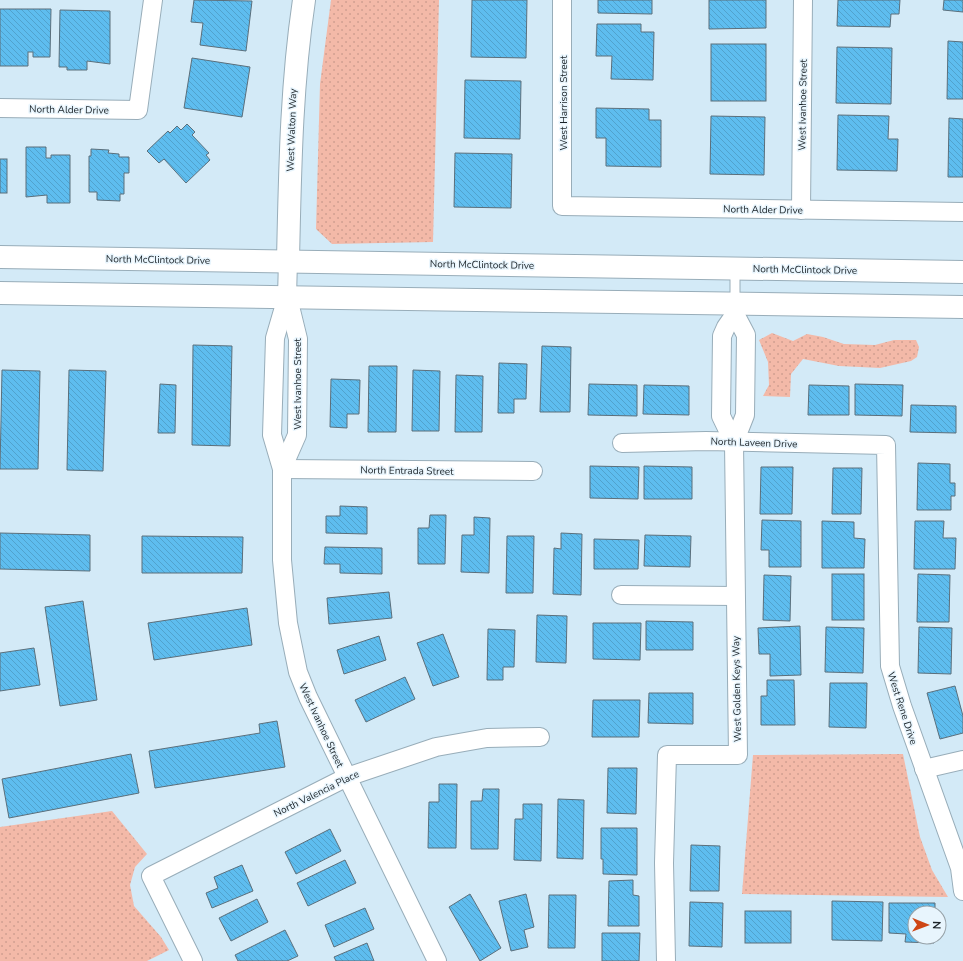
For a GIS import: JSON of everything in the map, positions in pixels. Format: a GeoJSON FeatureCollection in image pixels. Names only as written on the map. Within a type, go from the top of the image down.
{"type":"FeatureCollection","features":[{"type":"Feature","properties":{"kind":"main road","name":"West Walton Way"},"geometry":{"type":"LineString","coordinates":[[288,260],[291,112],[297,44],[304,0]]}},
{"type":"Feature","properties":{"kind":"main road","name":"North McClintock Drive"},"geometry":{"type":"LineString","coordinates":[[0,257],[288,260],[963,272]]}},
{"type":"Feature","properties":{"kind":"main road"},"geometry":{"type":"LineString","coordinates":[[0,292],[287,297],[735,309],[963,307]]}},
{"type":"Feature","properties":{"kind":"street","name":"North Alder Drive"},"geometry":{"type":"LineString","coordinates":[[0,108],[138,110],[153,0]]}},
{"type":"Feature","properties":{"kind":"street","name":"West Harrison Street"},"geometry":{"type":"LineString","coordinates":[[562,0],[562,206]]}},
{"type":"Feature","properties":{"kind":"street","name":"West Ivanhoe Street"},"geometry":{"type":"LineString","coordinates":[[801,210],[803,0]]}},
{"type":"Feature","properties":{"kind":"street","name":"North Alder Drive"},"geometry":{"type":"LineString","coordinates":[[562,206],[963,212]]}},
{"type":"Feature","properties":{"kind":"street","name":"West Ivanhoe Street"},"geometry":{"type":"LineString","coordinates":[[288,260],[287,297],[275,338],[272,435],[282,469],[284,591],[292,647],[298,672],[308,697],[437,961]]}},
{"type":"Feature","properties":{"kind":"street","name":"West Ivanhoe Street"},"geometry":{"type":"LineString","coordinates":[[282,469],[297,435],[298,339],[287,297]]}},
{"type":"Feature","properties":{"kind":"street","name":"West Golden Keys Way"},"geometry":{"type":"LineString","coordinates":[[734,443],[720,416],[722,336],[735,309]]}},
{"type":"Feature","properties":{"kind":"street","name":"West Golden Keys Way"},"geometry":{"type":"LineString","coordinates":[[666,961],[664,863],[667,755],[738,755],[734,443],[745,415],[746,335],[735,309]]}},
{"type":"Feature","properties":{"kind":"street","name":"North Laveen Drive"},"geometry":{"type":"LineString","coordinates":[[622,443],[706,441],[734,443],[886,445]]}},
{"type":"Feature","properties":{"kind":"street","name":"West Rene Drive"},"geometry":{"type":"LineString","coordinates":[[886,445],[890,666],[924,769],[960,868],[963,891]]}},
{"type":"Feature","properties":{"kind":"street","name":"North Entrada Street"},"geometry":{"type":"LineString","coordinates":[[282,469],[533,471]]}},
{"type":"Feature","properties":{"kind":"street"},"geometry":{"type":"LineString","coordinates":[[621,595],[735,596]]}},
{"type":"Feature","properties":{"kind":"street","name":"North Valencia Place"},"geometry":{"type":"LineString","coordinates":[[193,961],[151,876],[346,777],[436,747],[487,738],[540,737]]}},
{"type":"Feature","properties":{"kind":"street"},"geometry":{"type":"LineString","coordinates":[[924,769],[963,760]]}},
{"type":"Feature","properties":{"kind":"lane"},"geometry":{"type":"LineString","coordinates":[[735,267],[735,309]]}},
{"type":"Feature","properties":{"kind":"shaded area"},"geometry":{"type":"Polygon","coordinates":[[[331,0],[439,0],[433,242],[332,244],[316,229],[320,84],[331,0]]]}},
{"type":"Feature","properties":{"kind":"shaded area"},"geometry":{"type":"Polygon","coordinates":[[[772,333],[793,341],[807,334],[823,337],[844,344],[875,345],[894,340],[916,340],[919,347],[917,357],[911,361],[880,368],[839,366],[803,359],[791,374],[790,397],[763,396],[769,385],[768,362],[759,340],[772,333]]]}},
{"type":"Feature","properties":{"kind":"shaded area"},"geometry":{"type":"Polygon","coordinates":[[[903,754],[920,837],[932,870],[948,897],[742,894],[753,755],[903,754]]]}},
{"type":"Feature","properties":{"kind":"shaded area"},"geometry":{"type":"Polygon","coordinates":[[[112,811],[147,854],[135,867],[130,885],[134,906],[161,937],[169,950],[147,961],[0,961],[0,827],[112,811]]]}},
{"type":"Feature","properties":{"kind":"building"},"geometry":{"type":"Polygon","coordinates":[[[194,0],[252,1],[246,51],[200,45],[203,23],[191,22],[194,0]]]}},
{"type":"Feature","properties":{"kind":"building"},"geometry":{"type":"Polygon","coordinates":[[[472,0],[527,0],[526,58],[471,57],[472,0]]]}},
{"type":"Feature","properties":{"kind":"building"},"geometry":{"type":"Polygon","coordinates":[[[598,0],[652,0],[652,14],[598,13],[598,0]]]}},
{"type":"Feature","properties":{"kind":"building"},"geometry":{"type":"Polygon","coordinates":[[[709,0],[766,0],[766,28],[709,29],[709,0]]]}},
{"type":"Feature","properties":{"kind":"building"},"geometry":{"type":"Polygon","coordinates":[[[838,0],[900,0],[899,14],[891,14],[890,27],[837,26],[838,0]]]}},
{"type":"Feature","properties":{"kind":"building"},"geometry":{"type":"Polygon","coordinates":[[[944,0],[963,0],[963,12],[943,10],[944,0]]]}},
{"type":"Feature","properties":{"kind":"building"},"geometry":{"type":"Polygon","coordinates":[[[0,9],[51,9],[50,57],[33,57],[33,52],[28,52],[28,66],[0,66],[0,9]]]}},
{"type":"Feature","properties":{"kind":"building"},"geometry":{"type":"Polygon","coordinates":[[[60,10],[110,11],[110,64],[87,61],[87,70],[67,70],[67,67],[59,67],[60,10]]]}},
{"type":"Feature","properties":{"kind":"building"},"geometry":{"type":"Polygon","coordinates":[[[597,24],[641,24],[641,32],[654,32],[653,80],[611,79],[612,56],[596,56],[597,24]]]}},
{"type":"Feature","properties":{"kind":"building"},"geometry":{"type":"Polygon","coordinates":[[[948,41],[963,42],[963,99],[947,99],[948,41]]]}},
{"type":"Feature","properties":{"kind":"building"},"geometry":{"type":"Polygon","coordinates":[[[711,44],[766,44],[766,101],[711,101],[711,44]]]}},
{"type":"Feature","properties":{"kind":"building"},"geometry":{"type":"Polygon","coordinates":[[[837,47],[892,48],[891,104],[836,103],[837,47]]]}},
{"type":"Feature","properties":{"kind":"building"},"geometry":{"type":"Polygon","coordinates":[[[192,58],[250,67],[242,117],[184,108],[192,58]]]}},
{"type":"Feature","properties":{"kind":"building"},"geometry":{"type":"Polygon","coordinates":[[[465,80],[521,81],[520,139],[464,138],[465,80]]]}},
{"type":"Feature","properties":{"kind":"building"},"geometry":{"type":"Polygon","coordinates":[[[596,108],[649,109],[649,120],[661,120],[661,167],[606,166],[606,138],[596,138],[596,108]]]}},
{"type":"Feature","properties":{"kind":"building"},"geometry":{"type":"Polygon","coordinates":[[[838,115],[889,116],[888,139],[898,139],[897,171],[837,170],[838,115]]]}},
{"type":"Feature","properties":{"kind":"building"},"geometry":{"type":"Polygon","coordinates":[[[711,116],[765,117],[764,175],[710,174],[711,116]]]}},
{"type":"Feature","properties":{"kind":"building"},"geometry":{"type":"Polygon","coordinates":[[[949,118],[963,119],[963,177],[948,177],[949,118]]]}},
{"type":"Feature","properties":{"kind":"building"},"geometry":{"type":"Polygon","coordinates":[[[187,124],[195,132],[192,135],[209,153],[206,155],[210,160],[186,183],[164,159],[159,163],[147,151],[168,131],[170,133],[177,126],[181,130],[187,124]]]}},
{"type":"Feature","properties":{"kind":"building"},"geometry":{"type":"Polygon","coordinates":[[[26,147],[46,147],[46,158],[51,158],[51,155],[70,155],[70,203],[47,203],[47,195],[26,197],[26,147]]]}},
{"type":"Feature","properties":{"kind":"building"},"geometry":{"type":"Polygon","coordinates":[[[91,149],[109,150],[108,153],[119,154],[119,157],[129,157],[129,173],[124,173],[124,194],[120,194],[120,201],[97,200],[97,192],[89,192],[89,156],[91,156],[91,149]]]}},
{"type":"Feature","properties":{"kind":"building"},"geometry":{"type":"Polygon","coordinates":[[[455,153],[512,154],[511,208],[454,207],[455,153]]]}},
{"type":"Feature","properties":{"kind":"building"},"geometry":{"type":"Polygon","coordinates":[[[0,159],[7,159],[7,193],[0,193],[0,159]]]}},
{"type":"Feature","properties":{"kind":"building"},"geometry":{"type":"Polygon","coordinates":[[[193,345],[232,346],[230,446],[192,445],[193,345]]]}},
{"type":"Feature","properties":{"kind":"building"},"geometry":{"type":"Polygon","coordinates":[[[542,346],[571,347],[570,412],[540,412],[542,346]]]}},
{"type":"Feature","properties":{"kind":"building"},"geometry":{"type":"Polygon","coordinates":[[[499,363],[527,364],[526,399],[514,399],[514,413],[498,413],[499,363]]]}},
{"type":"Feature","properties":{"kind":"building"},"geometry":{"type":"Polygon","coordinates":[[[369,366],[397,366],[396,432],[368,432],[369,366]]]}},
{"type":"Feature","properties":{"kind":"building"},"geometry":{"type":"Polygon","coordinates":[[[2,370],[40,371],[38,469],[0,469],[2,370]]]}},
{"type":"Feature","properties":{"kind":"building"},"geometry":{"type":"Polygon","coordinates":[[[69,370],[106,371],[103,471],[67,470],[69,370]]]}},
{"type":"Feature","properties":{"kind":"building"},"geometry":{"type":"Polygon","coordinates":[[[413,370],[440,371],[439,431],[412,431],[413,370]]]}},
{"type":"Feature","properties":{"kind":"building"},"geometry":{"type":"Polygon","coordinates":[[[456,375],[483,376],[482,432],[455,432],[456,375]]]}},
{"type":"Feature","properties":{"kind":"building"},"geometry":{"type":"Polygon","coordinates":[[[331,379],[360,380],[359,414],[347,414],[347,428],[330,427],[331,379]]]}},
{"type":"Feature","properties":{"kind":"building"},"geometry":{"type":"Polygon","coordinates":[[[160,384],[176,385],[175,433],[158,433],[160,384]]]}},
{"type":"Feature","properties":{"kind":"building"},"geometry":{"type":"Polygon","coordinates":[[[589,384],[637,385],[637,416],[588,415],[589,384]]]}},
{"type":"Feature","properties":{"kind":"building"},"geometry":{"type":"Polygon","coordinates":[[[855,384],[903,385],[902,416],[855,415],[855,384]]]}},
{"type":"Feature","properties":{"kind":"building"},"geometry":{"type":"Polygon","coordinates":[[[644,385],[689,386],[689,415],[643,414],[644,385]]]}},
{"type":"Feature","properties":{"kind":"building"},"geometry":{"type":"Polygon","coordinates":[[[809,385],[849,386],[849,415],[808,415],[809,385]]]}},
{"type":"Feature","properties":{"kind":"building"},"geometry":{"type":"Polygon","coordinates":[[[911,405],[956,406],[956,433],[910,432],[911,405]]]}},
{"type":"Feature","properties":{"kind":"building"},"geometry":{"type":"Polygon","coordinates":[[[918,463],[950,464],[950,483],[955,483],[955,496],[951,496],[951,510],[917,510],[918,463]]]}},
{"type":"Feature","properties":{"kind":"building"},"geometry":{"type":"Polygon","coordinates":[[[590,466],[639,467],[638,499],[590,498],[590,466]]]}},
{"type":"Feature","properties":{"kind":"building"},"geometry":{"type":"Polygon","coordinates":[[[644,466],[692,467],[692,499],[644,499],[644,466]]]}},
{"type":"Feature","properties":{"kind":"building"},"geometry":{"type":"Polygon","coordinates":[[[761,467],[793,467],[792,514],[760,514],[761,467]]]}},
{"type":"Feature","properties":{"kind":"building"},"geometry":{"type":"Polygon","coordinates":[[[833,468],[862,468],[861,514],[832,514],[833,468]]]}},
{"type":"Feature","properties":{"kind":"building"},"geometry":{"type":"Polygon","coordinates":[[[340,506],[367,507],[367,534],[326,533],[326,516],[340,516],[340,506]]]}},
{"type":"Feature","properties":{"kind":"building"},"geometry":{"type":"Polygon","coordinates":[[[430,515],[446,515],[445,564],[418,564],[418,528],[429,528],[430,515]]]}},
{"type":"Feature","properties":{"kind":"building"},"geometry":{"type":"Polygon","coordinates":[[[474,517],[490,518],[489,573],[461,572],[462,535],[474,535],[474,517]]]}},
{"type":"Feature","properties":{"kind":"building"},"geometry":{"type":"Polygon","coordinates":[[[762,520],[801,521],[801,567],[769,567],[769,550],[761,550],[762,520]]]}},
{"type":"Feature","properties":{"kind":"building"},"geometry":{"type":"Polygon","coordinates":[[[822,521],[854,522],[854,538],[865,539],[864,568],[822,568],[822,521]]]}},
{"type":"Feature","properties":{"kind":"building"},"geometry":{"type":"Polygon","coordinates":[[[915,521],[944,521],[943,538],[956,538],[955,569],[914,569],[915,521]]]}},
{"type":"Feature","properties":{"kind":"building"},"geometry":{"type":"Polygon","coordinates":[[[0,533],[90,535],[90,571],[0,569],[0,533]]]}},
{"type":"Feature","properties":{"kind":"building"},"geometry":{"type":"Polygon","coordinates":[[[561,533],[582,534],[581,595],[553,594],[554,548],[561,549],[561,533]]]}},
{"type":"Feature","properties":{"kind":"building"},"geometry":{"type":"Polygon","coordinates":[[[645,535],[691,536],[690,567],[644,566],[645,535]]]}},
{"type":"Feature","properties":{"kind":"building"},"geometry":{"type":"Polygon","coordinates":[[[142,536],[243,537],[242,573],[142,573],[142,536]]]}},
{"type":"Feature","properties":{"kind":"building"},"geometry":{"type":"Polygon","coordinates":[[[507,536],[534,536],[533,593],[506,593],[507,536]]]}},
{"type":"Feature","properties":{"kind":"building"},"geometry":{"type":"Polygon","coordinates":[[[594,539],[639,540],[638,569],[594,569],[594,539]]]}},
{"type":"Feature","properties":{"kind":"building"},"geometry":{"type":"Polygon","coordinates":[[[325,547],[382,548],[382,574],[340,573],[340,564],[324,564],[325,547]]]}},
{"type":"Feature","properties":{"kind":"building"},"geometry":{"type":"Polygon","coordinates":[[[832,574],[864,574],[864,620],[832,620],[832,574]]]}},
{"type":"Feature","properties":{"kind":"building"},"geometry":{"type":"Polygon","coordinates":[[[918,574],[950,575],[949,622],[917,622],[918,574]]]}},
{"type":"Feature","properties":{"kind":"building"},"geometry":{"type":"Polygon","coordinates":[[[764,575],[791,576],[790,621],[763,620],[764,575]]]}},
{"type":"Feature","properties":{"kind":"building"},"geometry":{"type":"Polygon","coordinates":[[[389,592],[392,618],[329,624],[327,598],[389,592]]]}},
{"type":"Feature","properties":{"kind":"building"},"geometry":{"type":"Polygon","coordinates":[[[83,601],[97,700],[60,706],[45,607],[83,601]]]}},
{"type":"Feature","properties":{"kind":"building"},"geometry":{"type":"Polygon","coordinates":[[[247,608],[252,645],[154,660],[148,623],[247,608]]]}},
{"type":"Feature","properties":{"kind":"building"},"geometry":{"type":"Polygon","coordinates":[[[537,615],[567,616],[566,663],[536,662],[537,615]]]}},
{"type":"Feature","properties":{"kind":"building"},"geometry":{"type":"Polygon","coordinates":[[[646,621],[693,622],[693,650],[646,650],[646,621]]]}},
{"type":"Feature","properties":{"kind":"building"},"geometry":{"type":"Polygon","coordinates":[[[593,623],[641,623],[640,660],[593,659],[593,623]]]}},
{"type":"Feature","properties":{"kind":"building"},"geometry":{"type":"Polygon","coordinates":[[[800,626],[801,675],[770,676],[770,654],[759,654],[758,628],[800,626]]]}},
{"type":"Feature","properties":{"kind":"building"},"geometry":{"type":"Polygon","coordinates":[[[826,627],[864,628],[863,673],[825,672],[826,627]]]}},
{"type":"Feature","properties":{"kind":"building"},"geometry":{"type":"Polygon","coordinates":[[[919,627],[952,628],[951,674],[918,673],[919,627]]]}},
{"type":"Feature","properties":{"kind":"building"},"geometry":{"type":"Polygon","coordinates":[[[488,629],[515,630],[514,667],[503,667],[503,680],[487,680],[488,629]]]}},
{"type":"Feature","properties":{"kind":"building"},"geometry":{"type":"Polygon","coordinates":[[[443,634],[459,677],[433,686],[417,643],[443,634]]]}},
{"type":"Feature","properties":{"kind":"building"},"geometry":{"type":"Polygon","coordinates":[[[379,636],[386,660],[344,674],[337,650],[379,636]]]}},
{"type":"Feature","properties":{"kind":"building"},"geometry":{"type":"Polygon","coordinates":[[[34,648],[40,685],[0,691],[0,653],[34,648]]]}},
{"type":"Feature","properties":{"kind":"building"},"geometry":{"type":"Polygon","coordinates":[[[405,677],[415,699],[366,722],[355,700],[405,677]]]}},
{"type":"Feature","properties":{"kind":"building"},"geometry":{"type":"Polygon","coordinates":[[[767,680],[794,680],[795,725],[761,725],[761,696],[767,696],[767,680]]]}},
{"type":"Feature","properties":{"kind":"building"},"geometry":{"type":"Polygon","coordinates":[[[830,683],[867,683],[866,728],[829,727],[830,683]]]}},
{"type":"Feature","properties":{"kind":"building"},"geometry":{"type":"Polygon","coordinates":[[[955,686],[963,716],[963,733],[940,739],[927,693],[955,686]]]}},
{"type":"Feature","properties":{"kind":"building"},"geometry":{"type":"Polygon","coordinates":[[[649,693],[693,693],[693,724],[648,723],[649,693]]]}},
{"type":"Feature","properties":{"kind":"building"},"geometry":{"type":"Polygon","coordinates":[[[593,700],[640,700],[639,737],[592,737],[593,700]]]}},
{"type":"Feature","properties":{"kind":"building"},"geometry":{"type":"Polygon","coordinates":[[[277,721],[285,767],[155,788],[149,751],[260,733],[259,724],[277,721]]]}},
{"type":"Feature","properties":{"kind":"building"},"geometry":{"type":"Polygon","coordinates":[[[131,754],[139,793],[9,818],[2,779],[131,754]]]}},
{"type":"Feature","properties":{"kind":"building"},"geometry":{"type":"Polygon","coordinates":[[[608,768],[637,768],[636,814],[607,813],[608,768]]]}},
{"type":"Feature","properties":{"kind":"building"},"geometry":{"type":"Polygon","coordinates":[[[439,784],[457,784],[456,848],[428,848],[429,802],[439,802],[439,784]]]}},
{"type":"Feature","properties":{"kind":"building"},"geometry":{"type":"Polygon","coordinates":[[[483,789],[499,789],[498,849],[471,849],[471,801],[482,801],[483,789]]]}},
{"type":"Feature","properties":{"kind":"building"},"geometry":{"type":"Polygon","coordinates":[[[558,799],[584,800],[583,859],[557,858],[558,799]]]}},
{"type":"Feature","properties":{"kind":"building"},"geometry":{"type":"Polygon","coordinates":[[[523,804],[542,804],[541,861],[514,860],[515,819],[523,819],[523,804]]]}},
{"type":"Feature","properties":{"kind":"building"},"geometry":{"type":"Polygon","coordinates":[[[601,828],[637,828],[637,875],[603,874],[603,859],[601,859],[601,828]]]}},
{"type":"Feature","properties":{"kind":"building"},"geometry":{"type":"Polygon","coordinates":[[[330,829],[341,851],[296,874],[285,852],[330,829]]]}},
{"type":"Feature","properties":{"kind":"building"},"geometry":{"type":"Polygon","coordinates":[[[691,845],[720,846],[719,891],[690,891],[691,845]]]}},
{"type":"Feature","properties":{"kind":"building"},"geometry":{"type":"Polygon","coordinates":[[[345,860],[356,883],[308,906],[297,883],[345,860]]]}},
{"type":"Feature","properties":{"kind":"building"},"geometry":{"type":"Polygon","coordinates":[[[242,865],[253,891],[212,908],[206,893],[218,888],[214,877],[242,865]]]}},
{"type":"Feature","properties":{"kind":"building"},"geometry":{"type":"Polygon","coordinates":[[[633,880],[633,895],[639,896],[639,926],[608,926],[609,881],[633,880]]]}},
{"type":"Feature","properties":{"kind":"building"},"geometry":{"type":"Polygon","coordinates":[[[470,894],[501,948],[480,961],[449,907],[470,894]]]}},
{"type":"Feature","properties":{"kind":"building"},"geometry":{"type":"Polygon","coordinates":[[[526,894],[534,927],[524,930],[528,947],[511,951],[499,901],[526,894]]]}},
{"type":"Feature","properties":{"kind":"building"},"geometry":{"type":"Polygon","coordinates":[[[549,895],[576,895],[575,948],[548,948],[549,895]]]}},
{"type":"Feature","properties":{"kind":"building"},"geometry":{"type":"Polygon","coordinates":[[[257,899],[268,922],[231,941],[219,918],[257,899]]]}},
{"type":"Feature","properties":{"kind":"building"},"geometry":{"type":"Polygon","coordinates":[[[832,901],[883,902],[882,941],[832,940],[832,901]]]}},
{"type":"Feature","properties":{"kind":"building"},"geometry":{"type":"Polygon","coordinates":[[[690,902],[723,903],[722,947],[689,946],[690,902]]]}},
{"type":"Feature","properties":{"kind":"building"},"geometry":{"type":"Polygon","coordinates":[[[889,903],[935,903],[935,905],[907,905],[907,942],[905,942],[906,934],[889,933],[889,903]]]}},
{"type":"Feature","properties":{"kind":"building"},"geometry":{"type":"Polygon","coordinates":[[[365,908],[374,929],[334,947],[325,925],[365,908]]]}},
{"type":"Feature","properties":{"kind":"building"},"geometry":{"type":"Polygon","coordinates":[[[745,911],[791,911],[791,943],[745,943],[745,911]]]}},
{"type":"Feature","properties":{"kind":"building"},"geometry":{"type":"Polygon","coordinates":[[[285,930],[298,956],[287,961],[238,961],[235,955],[285,930]]]}},
{"type":"Feature","properties":{"kind":"building"},"geometry":{"type":"Polygon","coordinates":[[[602,933],[640,933],[639,961],[602,961],[602,933]]]}},
{"type":"Feature","properties":{"kind":"building"},"geometry":{"type":"Polygon","coordinates":[[[367,943],[374,961],[336,961],[334,957],[367,943]]]}}]}
